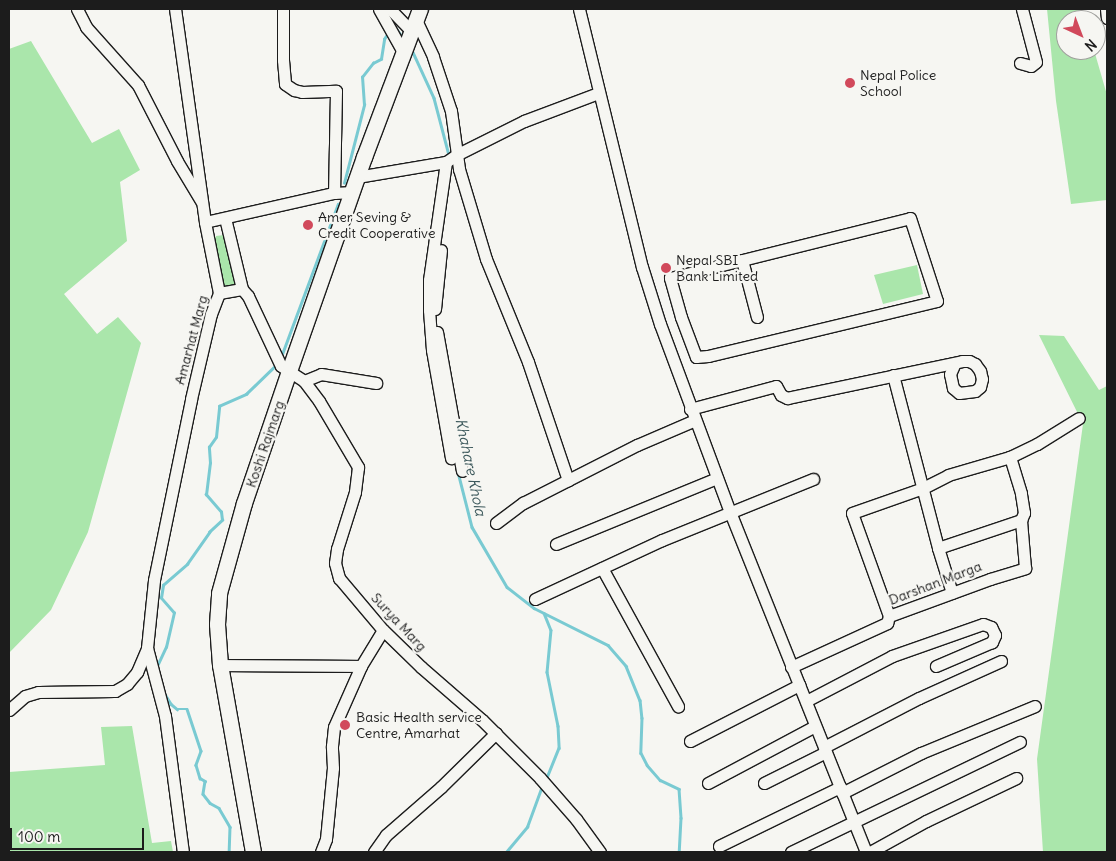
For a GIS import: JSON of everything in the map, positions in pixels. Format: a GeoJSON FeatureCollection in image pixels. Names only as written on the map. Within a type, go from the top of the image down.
{"type":"FeatureCollection","features":[{"type":"Feature","properties":{"kind":"main road","name":"Koshi Rajmarg"},"geometry":{"type":"LineString","coordinates":[[253,852],[220,665],[217,624],[219,593],[282,365],[355,185],[411,33]]}},
{"type":"Feature","properties":{"kind":"street"},"geometry":{"type":"LineString","coordinates":[[77,9],[86,27],[138,85],[177,161],[205,206]]}},
{"type":"Feature","properties":{"kind":"street","name":"Amarhat Marg"},"geometry":{"type":"LineString","coordinates":[[147,648],[154,580],[177,478],[191,399],[211,314],[219,293],[205,222],[205,206],[175,9]]}},
{"type":"Feature","properties":{"kind":"street"},"geometry":{"type":"LineString","coordinates":[[283,9],[282,60],[286,84],[294,90],[302,92],[336,91],[334,193]]}},
{"type":"Feature","properties":{"kind":"street"},"geometry":{"type":"LineString","coordinates":[[379,9],[411,33]]}},
{"type":"Feature","properties":{"kind":"street"},"geometry":{"type":"LineString","coordinates":[[390,9],[433,57],[451,111],[452,159],[429,280],[462,471]]}},
{"type":"Feature","properties":{"kind":"street"},"geometry":{"type":"LineString","coordinates":[[579,9],[642,267],[660,324],[692,415],[791,667],[868,852],[926,821],[1016,778]]}},
{"type":"Feature","properties":{"kind":"street"},"geometry":{"type":"LineString","coordinates":[[1020,63],[1031,66],[1036,62],[1022,9]]}},
{"type":"Feature","properties":{"kind":"street"},"geometry":{"type":"LineString","coordinates":[[1106,9],[1107,18]]}},
{"type":"Feature","properties":{"kind":"street"},"geometry":{"type":"LineString","coordinates":[[205,222],[334,193],[355,185],[452,159],[524,121],[598,93]]}},
{"type":"Feature","properties":{"kind":"street"},"geometry":{"type":"LineString","coordinates":[[452,159],[459,170],[486,259],[528,362],[568,480]]}},
{"type":"Feature","properties":{"kind":"street"},"geometry":{"type":"LineString","coordinates":[[448,205],[433,297],[432,350],[451,458]]}},
{"type":"Feature","properties":{"kind":"street"},"geometry":{"type":"LineString","coordinates":[[225,218],[242,289],[248,296],[282,365]]}},
{"type":"Feature","properties":{"kind":"street"},"geometry":{"type":"LineString","coordinates":[[910,218],[937,301],[708,356],[696,357],[680,317],[670,278],[910,218]]}},
{"type":"Feature","properties":{"kind":"street"},"geometry":{"type":"LineString","coordinates":[[742,260],[757,316]]}},
{"type":"Feature","properties":{"kind":"street"},"geometry":{"type":"LineString","coordinates":[[219,293],[242,289]]}},
{"type":"Feature","properties":{"kind":"street"},"geometry":{"type":"LineString","coordinates":[[660,324],[680,317]]}},
{"type":"Feature","properties":{"kind":"street"},"geometry":{"type":"LineString","coordinates":[[496,523],[523,503],[692,415],[776,386],[781,395],[787,398],[955,363]]}},
{"type":"Feature","properties":{"kind":"street","name":"Surya Marg"},"geometry":{"type":"LineString","coordinates":[[282,365],[304,380],[319,401],[358,467],[355,492],[337,549],[336,571],[339,578],[383,630],[421,667],[496,733],[544,782],[576,819],[600,852]]}},
{"type":"Feature","properties":{"kind":"street"},"geometry":{"type":"LineString","coordinates":[[304,380],[321,374],[376,383]]}},
{"type":"Feature","properties":{"kind":"street"},"geometry":{"type":"LineString","coordinates":[[893,375],[938,548],[952,593]]}},
{"type":"Feature","properties":{"kind":"street"},"geometry":{"type":"LineString","coordinates":[[889,616],[852,513],[923,488],[948,475],[1010,457],[1037,444],[1078,418]]}},
{"type":"Feature","properties":{"kind":"street"},"geometry":{"type":"LineString","coordinates":[[938,548],[1021,520],[1024,513],[1021,493],[1010,457]]}},
{"type":"Feature","properties":{"kind":"street"},"geometry":{"type":"LineString","coordinates":[[556,544],[717,478]]}},
{"type":"Feature","properties":{"kind":"street"},"geometry":{"type":"LineString","coordinates":[[535,599],[730,512],[813,479]]}},
{"type":"Feature","properties":{"kind":"street","name":"Darshan Marga"},"geometry":{"type":"LineString","coordinates":[[791,667],[887,623],[889,616],[1025,568],[1021,520]]}},
{"type":"Feature","properties":{"kind":"street"},"geometry":{"type":"LineString","coordinates":[[602,568],[678,706]]}},
{"type":"Feature","properties":{"kind":"street"},"geometry":{"type":"LineString","coordinates":[[806,701],[892,656],[982,624],[991,627],[995,635],[992,642],[936,666]]}},
{"type":"Feature","properties":{"kind":"street"},"geometry":{"type":"LineString","coordinates":[[322,852],[326,839],[333,768],[332,746],[334,726],[361,666],[383,630]]}},
{"type":"Feature","properties":{"kind":"street"},"geometry":{"type":"LineString","coordinates":[[9,710],[25,696],[38,692],[115,691],[127,684],[137,672],[147,648]]}},
{"type":"Feature","properties":{"kind":"street"},"geometry":{"type":"LineString","coordinates":[[147,648],[164,716],[183,852]]}},
{"type":"Feature","properties":{"kind":"street"},"geometry":{"type":"LineString","coordinates":[[764,783],[919,698],[1001,661]]}},
{"type":"Feature","properties":{"kind":"street"},"geometry":{"type":"LineString","coordinates":[[220,665],[361,666]]}},
{"type":"Feature","properties":{"kind":"street"},"geometry":{"type":"LineString","coordinates":[[690,741],[799,685]]}},
{"type":"Feature","properties":{"kind":"street"},"geometry":{"type":"LineString","coordinates":[[719,846],[921,753],[1035,706]]}},
{"type":"Feature","properties":{"kind":"street"},"geometry":{"type":"LineString","coordinates":[[708,783],[815,726]]}},
{"type":"Feature","properties":{"kind":"street"},"geometry":{"type":"LineString","coordinates":[[374,852],[386,835],[441,787],[496,733]]}},
{"type":"Feature","properties":{"kind":"street"},"geometry":{"type":"LineString","coordinates":[[791,852],[1020,742]]}},
{"type":"Feature","properties":{"kind":"green space"},"geometry":{"type":"Polygon","coordinates":[[[1047,9],[1079,9],[1056,10],[1056,60],[1097,60],[1107,95],[1107,200],[1071,204],[1056,101],[1047,9]]]}},
{"type":"Feature","properties":{"kind":"green space"},"geometry":{"type":"Polygon","coordinates":[[[31,41],[92,143],[119,129],[140,170],[120,182],[127,241],[64,294],[97,334],[118,317],[141,343],[88,532],[51,610],[9,653],[9,49],[31,41]]]}},
{"type":"Feature","properties":{"kind":"green space"},"geometry":{"type":"Polygon","coordinates":[[[224,235],[235,285],[223,290],[213,242],[216,236],[224,235]]]}},
{"type":"Feature","properties":{"kind":"green space"},"geometry":{"type":"Polygon","coordinates":[[[917,265],[923,294],[883,304],[874,275],[917,265]]]}},
{"type":"Feature","properties":{"kind":"green space"},"geometry":{"type":"Polygon","coordinates":[[[1039,335],[1064,336],[1099,390],[1107,386],[1107,852],[1043,852],[1037,759],[1083,424],[1039,335]]]}},
{"type":"Feature","properties":{"kind":"green space"},"geometry":{"type":"Polygon","coordinates":[[[132,726],[152,843],[171,841],[173,852],[9,852],[9,772],[105,765],[101,727],[132,726]]]}},
{"type":"Feature","properties":{"kind":"waterway","name":"Khahare Khola"},"geometry":{"type":"LineString","coordinates":[[396,28],[403,38]]}},
{"type":"Feature","properties":{"kind":"waterway"},"geometry":{"type":"LineString","coordinates":[[344,183],[364,105],[362,77],[373,63],[381,59],[384,39],[388,33]]}},
{"type":"Feature","properties":{"kind":"waterway","name":"Khahare Khola"},"geometry":{"type":"LineString","coordinates":[[412,50],[434,98],[449,155]]}},
{"type":"Feature","properties":{"kind":"waterway"},"geometry":{"type":"LineString","coordinates":[[281,357],[338,204]]}},
{"type":"Feature","properties":{"kind":"waterway"},"geometry":{"type":"LineString","coordinates":[[157,666],[166,647],[174,613],[161,598],[163,585],[187,564],[209,532],[222,520],[221,512],[206,495],[210,463],[209,447],[216,437],[219,406],[246,394],[277,364]]}},
{"type":"Feature","properties":{"kind":"waterway","name":"Khahare Khola"},"geometry":{"type":"LineString","coordinates":[[458,472],[472,527],[507,587],[534,608],[608,645],[626,666],[640,700],[642,718],[641,753],[647,765],[660,780],[679,789],[681,818],[679,852]]}},
{"type":"Feature","properties":{"kind":"waterway"},"geometry":{"type":"LineString","coordinates":[[544,613],[551,630],[547,672],[558,726],[559,748],[546,780]]}},
{"type":"Feature","properties":{"kind":"waterway"},"geometry":{"type":"LineString","coordinates":[[163,691],[171,704],[177,709],[187,709],[201,751],[196,765],[200,778],[205,781],[203,794],[210,803],[219,808],[230,827],[229,852]]}},
{"type":"Feature","properties":{"kind":"waterway"},"geometry":{"type":"LineString","coordinates":[[506,852],[527,827],[542,786]]}},
{"type":"Feature","properties":{"kind":"place","name":"Nepal Police School"},"geometry":{"type":"Point","coordinates":[850,83]}},
{"type":"Feature","properties":{"kind":"place","name":"Amer Seving & Credit Cooperative"},"geometry":{"type":"Point","coordinates":[308,225]}},
{"type":"Feature","properties":{"kind":"place","name":"Nepal SBI Bank Limited"},"geometry":{"type":"Point","coordinates":[666,268]}},
{"type":"Feature","properties":{"kind":"place","name":"Basic Health service Centre, Amarhat"},"geometry":{"type":"Point","coordinates":[345,725]}}]}
